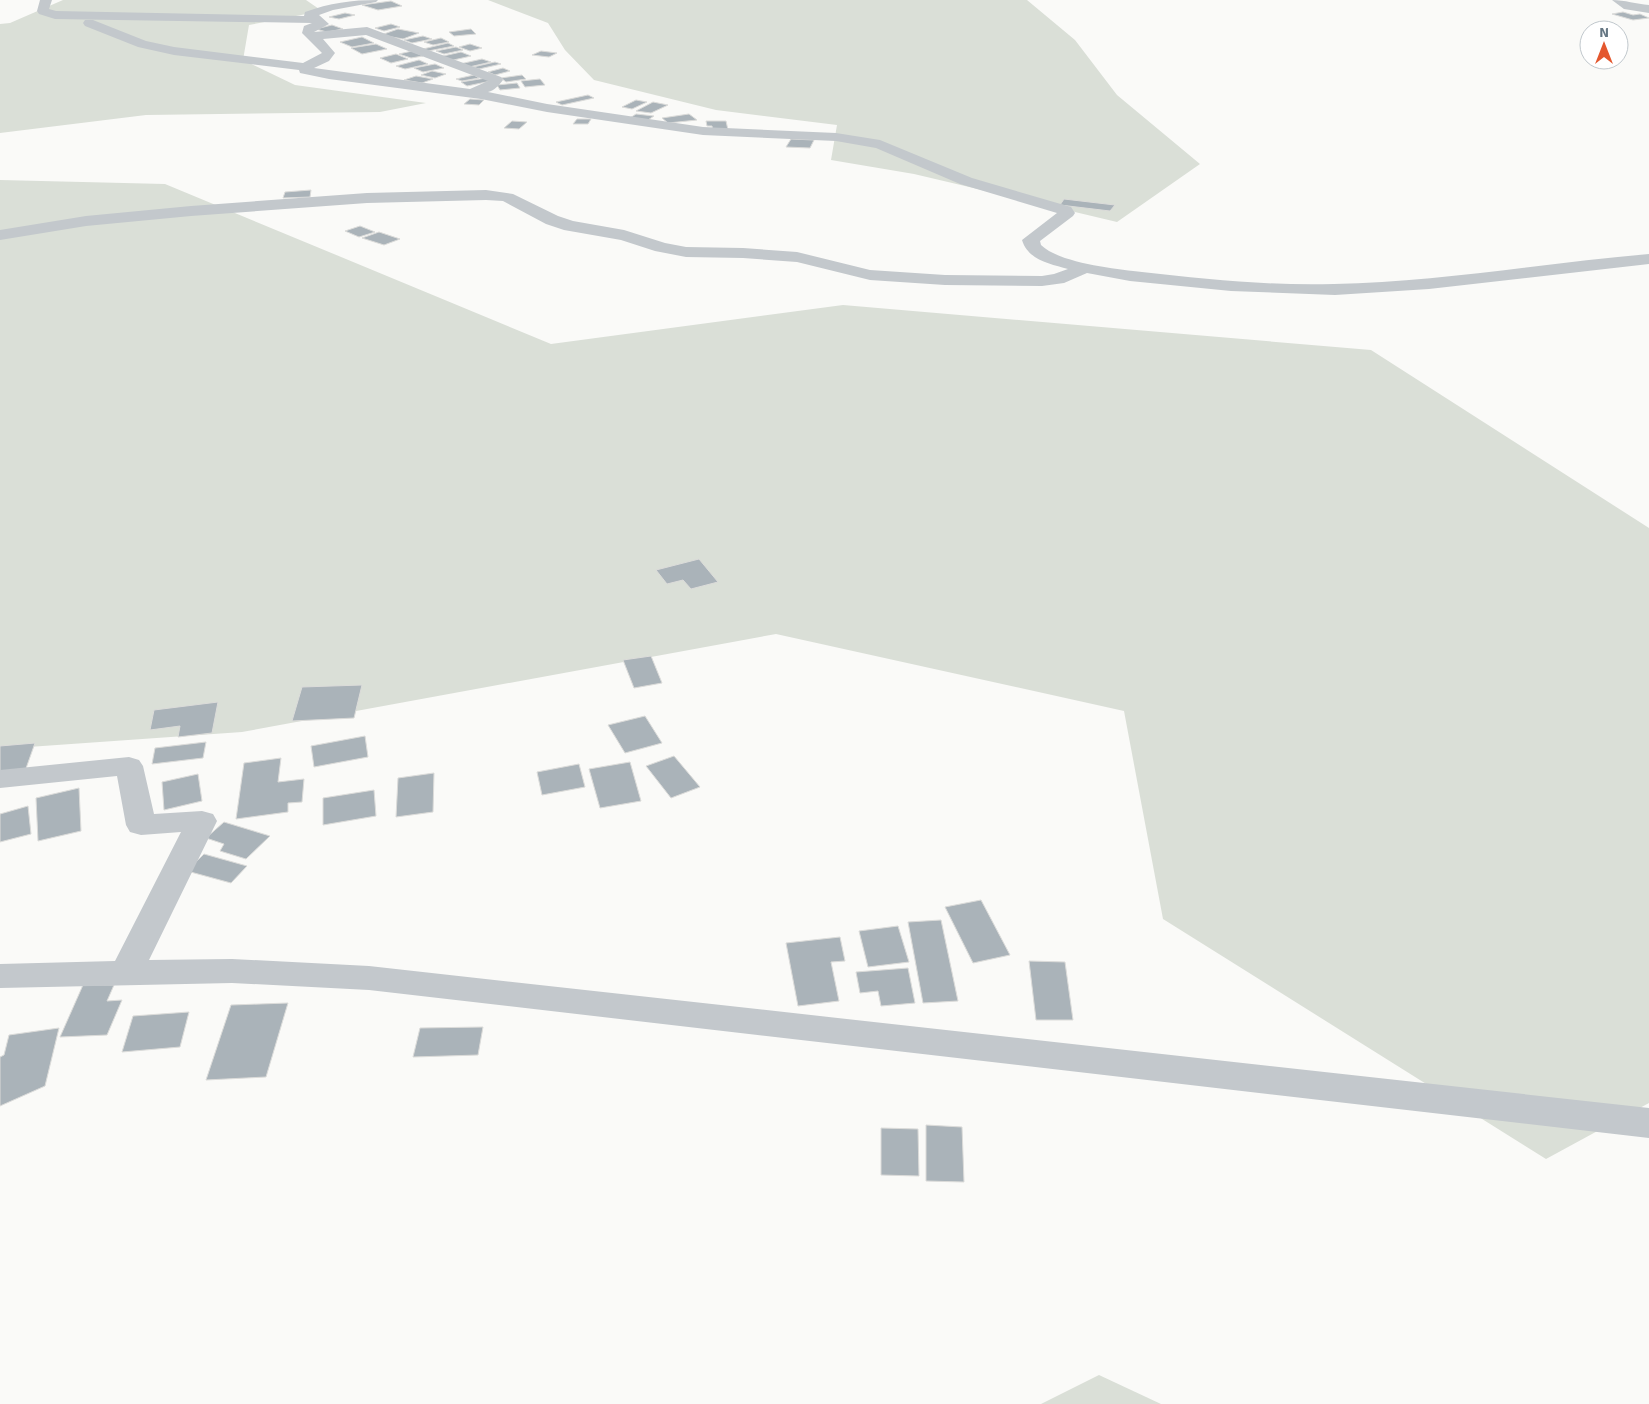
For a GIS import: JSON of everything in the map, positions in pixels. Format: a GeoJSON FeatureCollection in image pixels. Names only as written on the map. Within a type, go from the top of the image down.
{"type":"FeatureCollection","features":[{"type":"Feature","properties":{"kind":"street"},"geometry":{"type":"LineString","coordinates":[[46,0],[43,8],[45,13],[72,16],[318,20]]}},
{"type":"Feature","properties":{"kind":"street"},"geometry":{"type":"LineString","coordinates":[[72,16],[133,40],[166,49],[305,67],[324,58],[328,53],[317,40],[308,34],[308,29],[323,24],[308,15],[330,6],[372,0]]}},
{"type":"Feature","properties":{"kind":"street"},"geometry":{"type":"LineString","coordinates":[[1618,0],[1628,7],[1646,9]]}},
{"type":"Feature","properties":{"kind":"street"},"geometry":{"type":"LineString","coordinates":[[311,37],[343,32],[368,31],[496,80],[490,87],[472,94]]}},
{"type":"Feature","properties":{"kind":"street"},"geometry":{"type":"LineString","coordinates":[[305,67],[305,70],[329,75],[472,94],[547,108],[695,130],[836,137],[880,144],[966,181],[1065,210],[1066,213],[1034,236],[1031,243],[1039,252],[1085,268],[1118,275],[1248,288],[1336,290],[1478,279],[1649,259]]}},
{"type":"Feature","properties":{"kind":"street"},"geometry":{"type":"LineString","coordinates":[[0,235],[86,221],[192,211],[367,198],[486,196],[508,197],[552,220],[570,226],[624,235],[661,247],[686,252],[743,253],[797,257],[870,275],[945,280],[1042,281],[1058,279],[1085,268]]}},
{"type":"Feature","properties":{"kind":"street"},"geometry":{"type":"LineString","coordinates":[[0,779],[129,766],[141,825],[202,821],[126,973]]}},
{"type":"Feature","properties":{"kind":"street"},"geometry":{"type":"LineString","coordinates":[[0,976],[232,971],[369,978],[1649,1123]]}},
{"type":"Feature","properties":{"kind":"shaded area"},"geometry":{"type":"Polygon","coordinates":[[[63,0],[306,0],[322,11],[249,25],[243,60],[295,85],[426,103],[380,112],[146,115],[0,133],[0,24],[10,23],[63,0]]]}},
{"type":"Feature","properties":{"kind":"shaded area"},"geometry":{"type":"Polygon","coordinates":[[[488,0],[1027,0],[1075,40],[1117,95],[1200,164],[1117,222],[914,174],[831,160],[837,125],[716,110],[594,80],[565,50],[548,23],[488,0]]]}},
{"type":"Feature","properties":{"kind":"shaded area"},"geometry":{"type":"Polygon","coordinates":[[[0,180],[165,184],[551,344],[843,305],[1371,350],[1649,528],[1649,1103],[1546,1159],[1163,919],[1124,711],[776,634],[242,732],[0,749],[0,180]]]}},
{"type":"Feature","properties":{"kind":"shaded area"},"geometry":{"type":"Polygon","coordinates":[[[1099,1375],[1161,1404],[1041,1404],[1099,1375]]]}},
{"type":"Feature","properties":{"kind":"building"},"geometry":{"type":"Polygon","coordinates":[[[391,1],[402,6],[378,10],[362,5],[391,1]]]}},
{"type":"Feature","properties":{"kind":"building"},"geometry":{"type":"Polygon","coordinates":[[[1623,12],[1633,15],[1640,14],[1649,18],[1633,20],[1612,14],[1623,12]]]}},
{"type":"Feature","properties":{"kind":"building"},"geometry":{"type":"Polygon","coordinates":[[[345,13],[355,15],[339,19],[329,17],[345,13]]]}},
{"type":"Feature","properties":{"kind":"building"},"geometry":{"type":"Polygon","coordinates":[[[391,24],[400,27],[384,31],[375,28],[391,24]]]}},
{"type":"Feature","properties":{"kind":"building"},"geometry":{"type":"Polygon","coordinates":[[[332,25],[343,29],[327,32],[316,29],[332,25]]]}},
{"type":"Feature","properties":{"kind":"building"},"geometry":{"type":"Polygon","coordinates":[[[398,29],[419,33],[403,39],[381,35],[398,29]]]}},
{"type":"Feature","properties":{"kind":"building"},"geometry":{"type":"Polygon","coordinates":[[[471,29],[476,34],[454,36],[449,32],[471,29]]]}},
{"type":"Feature","properties":{"kind":"building"},"geometry":{"type":"Polygon","coordinates":[[[423,36],[432,39],[412,43],[404,40],[423,36]]]}},
{"type":"Feature","properties":{"kind":"building"},"geometry":{"type":"Polygon","coordinates":[[[362,37],[374,43],[352,47],[340,42],[362,37]]]}},
{"type":"Feature","properties":{"kind":"building"},"geometry":{"type":"Polygon","coordinates":[[[441,38],[449,42],[433,45],[424,42],[441,38]]]}},
{"type":"Feature","properties":{"kind":"building"},"geometry":{"type":"Polygon","coordinates":[[[448,43],[454,46],[428,51],[423,49],[448,43]]]}},
{"type":"Feature","properties":{"kind":"building"},"geometry":{"type":"Polygon","coordinates":[[[376,44],[387,49],[362,54],[351,48],[376,44]]]}},
{"type":"Feature","properties":{"kind":"building"},"geometry":{"type":"Polygon","coordinates":[[[470,44],[482,48],[470,51],[459,47],[470,44]]]}},
{"type":"Feature","properties":{"kind":"building"},"geometry":{"type":"Polygon","coordinates":[[[456,47],[463,50],[444,54],[436,51],[456,47]]]}},
{"type":"Feature","properties":{"kind":"building"},"geometry":{"type":"Polygon","coordinates":[[[412,51],[423,56],[411,58],[399,54],[412,51]]]}},
{"type":"Feature","properties":{"kind":"building"},"geometry":{"type":"Polygon","coordinates":[[[541,51],[557,53],[549,57],[532,55],[541,51]]]}},
{"type":"Feature","properties":{"kind":"building"},"geometry":{"type":"Polygon","coordinates":[[[461,52],[471,56],[449,61],[439,57],[461,52]]]}},
{"type":"Feature","properties":{"kind":"building"},"geometry":{"type":"Polygon","coordinates":[[[396,54],[408,59],[391,63],[380,58],[396,54]]]}},
{"type":"Feature","properties":{"kind":"building"},"geometry":{"type":"Polygon","coordinates":[[[482,59],[491,62],[469,67],[460,64],[482,59]]]}},
{"type":"Feature","properties":{"kind":"building"},"geometry":{"type":"Polygon","coordinates":[[[419,60],[428,64],[405,69],[396,66],[419,60]]]}},
{"type":"Feature","properties":{"kind":"building"},"geometry":{"type":"Polygon","coordinates":[[[495,62],[501,64],[479,69],[473,67],[495,62]]]}},
{"type":"Feature","properties":{"kind":"building"},"geometry":{"type":"Polygon","coordinates":[[[435,64],[444,68],[423,72],[414,68],[435,64]]]}},
{"type":"Feature","properties":{"kind":"building"},"geometry":{"type":"Polygon","coordinates":[[[503,68],[510,71],[495,75],[488,72],[503,68]]]}},
{"type":"Feature","properties":{"kind":"building"},"geometry":{"type":"Polygon","coordinates":[[[432,71],[446,74],[435,78],[421,75],[432,71]]]}},
{"type":"Feature","properties":{"kind":"building"},"geometry":{"type":"Polygon","coordinates":[[[474,75],[479,78],[462,81],[456,79],[474,75]]]}},
{"type":"Feature","properties":{"kind":"building"},"geometry":{"type":"Polygon","coordinates":[[[522,75],[526,79],[506,82],[501,78],[522,75]]]}},
{"type":"Feature","properties":{"kind":"building"},"geometry":{"type":"Polygon","coordinates":[[[416,76],[433,79],[422,83],[404,80],[416,76]]]}},
{"type":"Feature","properties":{"kind":"building"},"geometry":{"type":"Polygon","coordinates":[[[486,78],[491,81],[467,86],[461,82],[486,78]]]}},
{"type":"Feature","properties":{"kind":"building"},"geometry":{"type":"Polygon","coordinates":[[[540,79],[545,85],[525,87],[521,81],[540,79]]]}},
{"type":"Feature","properties":{"kind":"building"},"geometry":{"type":"Polygon","coordinates":[[[517,83],[520,88],[500,90],[497,85],[517,83]]]}},
{"type":"Feature","properties":{"kind":"building"},"geometry":{"type":"Polygon","coordinates":[[[588,95],[594,98],[562,105],[556,102],[588,95]]]}},
{"type":"Feature","properties":{"kind":"building"},"geometry":{"type":"Polygon","coordinates":[[[470,99],[484,100],[479,105],[464,104],[470,99]]]}},
{"type":"Feature","properties":{"kind":"building"},"geometry":{"type":"Polygon","coordinates":[[[636,100],[647,102],[632,109],[622,107],[636,100]]]}},
{"type":"Feature","properties":{"kind":"building"},"geometry":{"type":"Polygon","coordinates":[[[653,102],[668,105],[651,113],[636,111],[653,102]]]}},
{"type":"Feature","properties":{"kind":"building"},"geometry":{"type":"Polygon","coordinates":[[[636,114],[654,116],[648,120],[630,118],[636,114]]]}},
{"type":"Feature","properties":{"kind":"building"},"geometry":{"type":"Polygon","coordinates":[[[689,114],[697,120],[668,123],[662,118],[689,114]]]}},
{"type":"Feature","properties":{"kind":"building"},"geometry":{"type":"Polygon","coordinates":[[[577,119],[591,119],[588,124],[573,124],[577,119]]]}},
{"type":"Feature","properties":{"kind":"building"},"geometry":{"type":"Polygon","coordinates":[[[512,121],[527,122],[519,129],[504,128],[512,121]]]}},
{"type":"Feature","properties":{"kind":"building"},"geometry":{"type":"Polygon","coordinates":[[[706,121],[726,121],[728,130],[713,131],[712,126],[707,126],[706,121]]]}},
{"type":"Feature","properties":{"kind":"building"},"geometry":{"type":"Polygon","coordinates":[[[791,139],[814,140],[810,148],[786,147],[791,139]]]}},
{"type":"Feature","properties":{"kind":"building"},"geometry":{"type":"Polygon","coordinates":[[[311,190],[310,197],[283,198],[285,192],[311,190]]]}},
{"type":"Feature","properties":{"kind":"building"},"geometry":{"type":"Polygon","coordinates":[[[1064,199],[1115,205],[1110,211],[1060,205],[1064,199]]]}},
{"type":"Feature","properties":{"kind":"building"},"geometry":{"type":"Polygon","coordinates":[[[360,226],[375,232],[359,237],[345,231],[360,226]]]}},
{"type":"Feature","properties":{"kind":"building"},"geometry":{"type":"Polygon","coordinates":[[[379,232],[400,239],[384,245],[362,238],[379,232]]]}},
{"type":"Feature","properties":{"kind":"building"},"geometry":{"type":"Polygon","coordinates":[[[699,559],[718,582],[691,589],[683,580],[667,584],[656,570],[699,559]]]}},
{"type":"Feature","properties":{"kind":"building"},"geometry":{"type":"Polygon","coordinates":[[[651,656],[662,683],[634,688],[623,660],[651,656]]]}},
{"type":"Feature","properties":{"kind":"building"},"geometry":{"type":"Polygon","coordinates":[[[362,685],[354,718],[292,721],[302,687],[362,685]]]}},
{"type":"Feature","properties":{"kind":"building"},"geometry":{"type":"Polygon","coordinates":[[[218,702],[212,733],[178,737],[180,726],[150,730],[154,710],[218,702]]]}},
{"type":"Feature","properties":{"kind":"building"},"geometry":{"type":"Polygon","coordinates":[[[645,716],[662,743],[625,753],[608,725],[645,716]]]}},
{"type":"Feature","properties":{"kind":"building"},"geometry":{"type":"Polygon","coordinates":[[[365,736],[368,757],[314,767],[311,746],[365,736]]]}},
{"type":"Feature","properties":{"kind":"building"},"geometry":{"type":"Polygon","coordinates":[[[206,742],[203,758],[152,764],[155,748],[206,742]]]}},
{"type":"Feature","properties":{"kind":"building"},"geometry":{"type":"Polygon","coordinates":[[[35,743],[24,774],[0,776],[0,746],[35,743]]]}},
{"type":"Feature","properties":{"kind":"building"},"geometry":{"type":"Polygon","coordinates":[[[674,756],[700,787],[671,798],[646,766],[674,756]]]}},
{"type":"Feature","properties":{"kind":"building"},"geometry":{"type":"Polygon","coordinates":[[[281,758],[278,782],[304,779],[302,802],[288,803],[288,812],[236,819],[244,763],[281,758]]]}},
{"type":"Feature","properties":{"kind":"building"},"geometry":{"type":"Polygon","coordinates":[[[630,762],[641,801],[600,808],[589,769],[630,762]]]}},
{"type":"Feature","properties":{"kind":"building"},"geometry":{"type":"Polygon","coordinates":[[[579,764],[585,787],[542,795],[537,772],[579,764]]]}},
{"type":"Feature","properties":{"kind":"building"},"geometry":{"type":"Polygon","coordinates":[[[434,773],[433,812],[396,817],[398,778],[434,773]]]}},
{"type":"Feature","properties":{"kind":"building"},"geometry":{"type":"Polygon","coordinates":[[[198,774],[202,801],[164,810],[162,782],[198,774]]]}},
{"type":"Feature","properties":{"kind":"building"},"geometry":{"type":"Polygon","coordinates":[[[79,788],[81,831],[38,841],[36,798],[79,788]]]}},
{"type":"Feature","properties":{"kind":"building"},"geometry":{"type":"Polygon","coordinates":[[[374,790],[376,816],[323,825],[323,798],[374,790]]]}},
{"type":"Feature","properties":{"kind":"building"},"geometry":{"type":"Polygon","coordinates":[[[28,806],[31,834],[0,842],[0,814],[28,806]]]}},
{"type":"Feature","properties":{"kind":"building"},"geometry":{"type":"Polygon","coordinates":[[[224,822],[270,836],[246,859],[220,851],[224,844],[206,838],[224,822]]]}},
{"type":"Feature","properties":{"kind":"building"},"geometry":{"type":"Polygon","coordinates":[[[204,854],[247,866],[231,883],[187,871],[204,854]]]}},
{"type":"Feature","properties":{"kind":"building"},"geometry":{"type":"Polygon","coordinates":[[[981,900],[1010,955],[973,963],[945,907],[981,900]]]}},
{"type":"Feature","properties":{"kind":"building"},"geometry":{"type":"Polygon","coordinates":[[[941,920],[958,1001],[923,1003],[908,922],[941,920]]]}},
{"type":"Feature","properties":{"kind":"building"},"geometry":{"type":"Polygon","coordinates":[[[898,926],[909,962],[868,967],[859,931],[898,926]]]}},
{"type":"Feature","properties":{"kind":"building"},"geometry":{"type":"Polygon","coordinates":[[[840,937],[845,961],[831,962],[839,1001],[798,1006],[786,943],[840,937]]]}},
{"type":"Feature","properties":{"kind":"building"},"geometry":{"type":"Polygon","coordinates":[[[1029,961],[1065,962],[1073,1020],[1036,1020],[1029,961]]]}},
{"type":"Feature","properties":{"kind":"building"},"geometry":{"type":"Polygon","coordinates":[[[908,968],[915,1003],[881,1006],[878,991],[860,993],[856,972],[908,968]]]}},
{"type":"Feature","properties":{"kind":"building"},"geometry":{"type":"Polygon","coordinates":[[[83,985],[114,985],[107,1001],[122,1000],[107,1035],[60,1037],[83,985]]]}},
{"type":"Feature","properties":{"kind":"building"},"geometry":{"type":"Polygon","coordinates":[[[288,1003],[266,1077],[206,1080],[231,1005],[288,1003]]]}},
{"type":"Feature","properties":{"kind":"building"},"geometry":{"type":"Polygon","coordinates":[[[189,1012],[180,1047],[122,1052],[133,1016],[189,1012]]]}},
{"type":"Feature","properties":{"kind":"building"},"geometry":{"type":"Polygon","coordinates":[[[483,1027],[478,1055],[413,1057],[420,1028],[483,1027]]]}},
{"type":"Feature","properties":{"kind":"building"},"geometry":{"type":"Polygon","coordinates":[[[59,1028],[45,1086],[0,1106],[0,1057],[4,1055],[9,1035],[59,1028]]]}},
{"type":"Feature","properties":{"kind":"building"},"geometry":{"type":"Polygon","coordinates":[[[926,1125],[962,1127],[964,1182],[926,1181],[926,1125]]]}},
{"type":"Feature","properties":{"kind":"building"},"geometry":{"type":"Polygon","coordinates":[[[881,1128],[918,1129],[919,1176],[881,1175],[881,1128]]]}}]}
